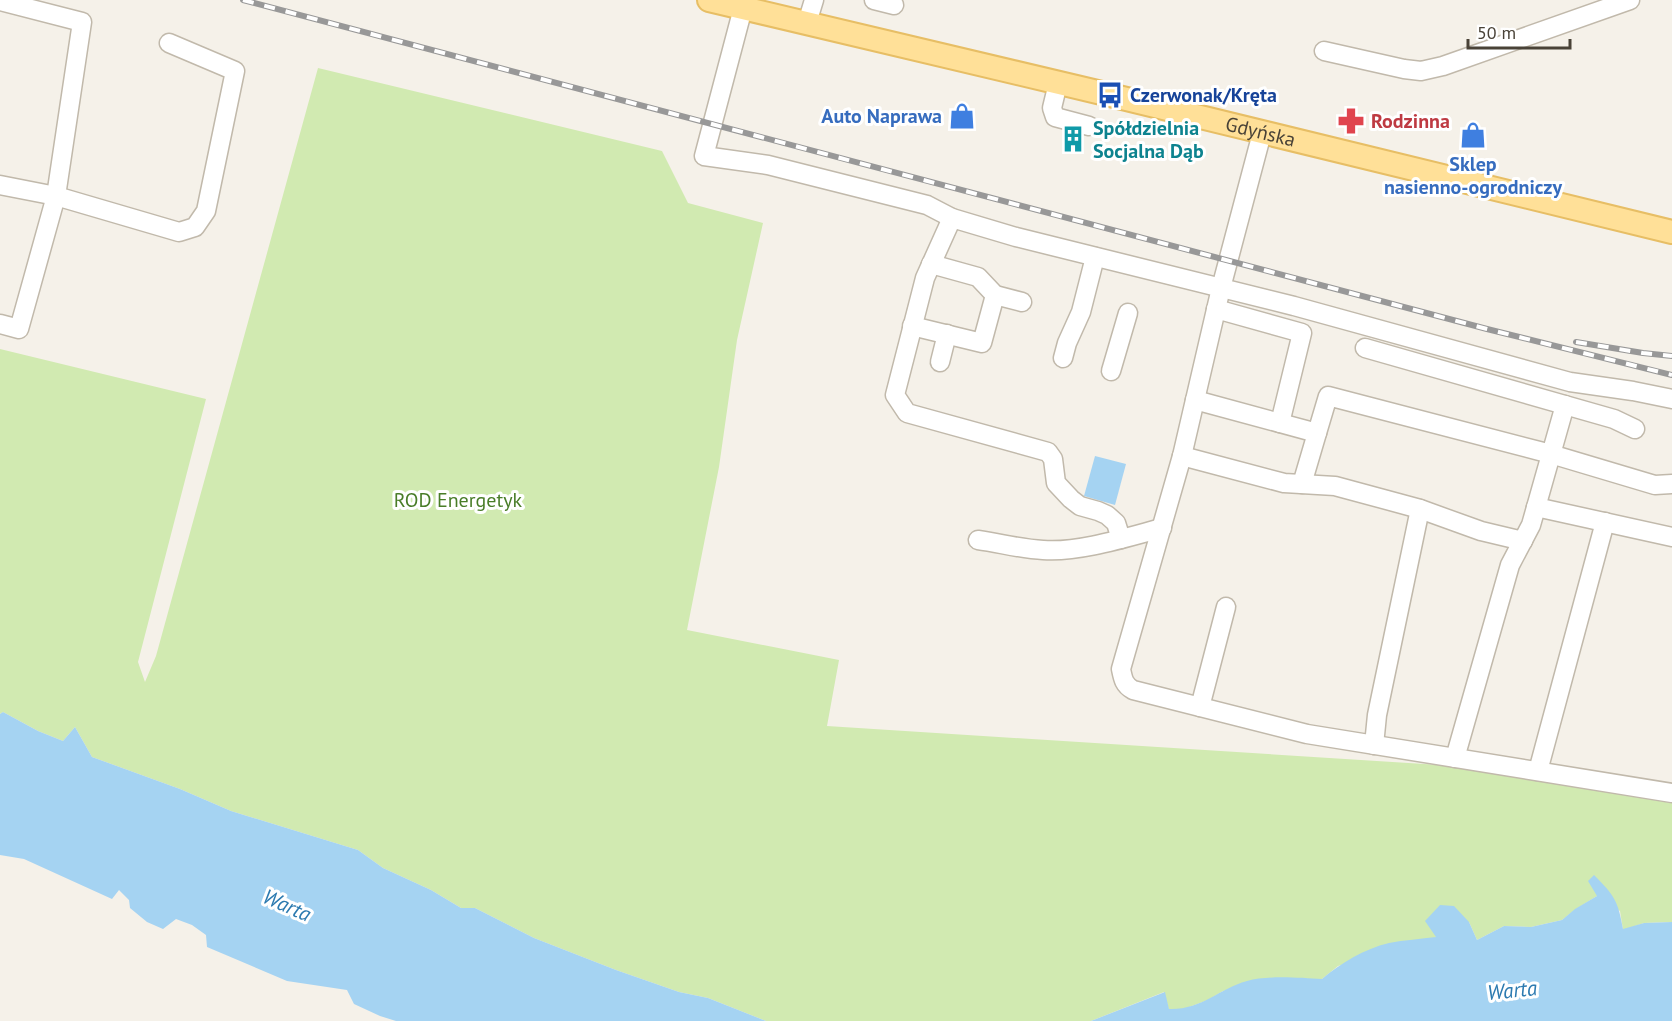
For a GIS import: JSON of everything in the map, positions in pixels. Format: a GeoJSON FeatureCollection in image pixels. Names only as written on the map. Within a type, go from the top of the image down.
{"type":"FeatureCollection","features":[{"type":"Feature","properties":{"kind":"main road","name":"Gdyńska"},"geometry":{"type":"LineString","coordinates":[[709,0],[1672,232]]}},
{"type":"Feature","properties":{"kind":"street"},"geometry":{"type":"LineString","coordinates":[[807,23],[814,0]]}},
{"type":"Feature","properties":{"kind":"street"},"geometry":{"type":"LineString","coordinates":[[874,0],[894,5]]}},
{"type":"Feature","properties":{"kind":"street"},"geometry":{"type":"LineString","coordinates":[[1323,51],[1421,71],[1443,66],[1630,0]]}},
{"type":"Feature","properties":{"kind":"street"},"geometry":{"type":"LineString","coordinates":[[0,1],[82,22],[56,196],[19,329],[0,324]]}},
{"type":"Feature","properties":{"kind":"street"},"geometry":{"type":"LineString","coordinates":[[743,8],[704,156],[768,165],[927,205],[952,218],[1016,237],[1294,306],[1570,382],[1633,390],[1672,399]]}},
{"type":"Feature","properties":{"kind":"street"},"geometry":{"type":"LineString","coordinates":[[0,185],[56,196],[179,232],[195,227],[206,211],[235,71],[169,43]]}},
{"type":"Feature","properties":{"kind":"street"},"geometry":{"type":"LineString","coordinates":[[1058,83],[1052,108],[1054,117],[1089,126]]}},
{"type":"Feature","properties":{"kind":"street"},"geometry":{"type":"LineString","coordinates":[[1262,133],[1221,288],[1182,456],[1121,669],[1122,679],[1126,686],[1133,690],[1307,734],[1672,793]]}},
{"type":"Feature","properties":{"kind":"street"},"geometry":{"type":"LineString","coordinates":[[952,218],[925,278],[895,395],[907,413],[1047,452],[1053,459],[1056,483],[1071,500],[1080,506],[1107,515],[1116,523],[1121,539]]}},
{"type":"Feature","properties":{"kind":"street"},"geometry":{"type":"LineString","coordinates":[[1063,358],[1081,312],[1095,257]]}},
{"type":"Feature","properties":{"kind":"street"},"geometry":{"type":"LineString","coordinates":[[931,264],[978,277],[995,295],[1022,302]]}},
{"type":"Feature","properties":{"kind":"street"},"geometry":{"type":"LineString","coordinates":[[912,326],[982,343],[995,295]]}},
{"type":"Feature","properties":{"kind":"street"},"geometry":{"type":"LineString","coordinates":[[1216,309],[1302,333],[1280,423]]}},
{"type":"Feature","properties":{"kind":"street"},"geometry":{"type":"LineString","coordinates":[[1112,370],[1128,314]]}},
{"type":"Feature","properties":{"kind":"street"},"geometry":{"type":"LineString","coordinates":[[940,362],[946,334]]}},
{"type":"Feature","properties":{"kind":"street"},"geometry":{"type":"LineString","coordinates":[[1365,348],[1614,418],[1635,429]]}},
{"type":"Feature","properties":{"kind":"street"},"geometry":{"type":"LineString","coordinates":[[1302,484],[1328,396],[1551,454],[1655,484],[1672,484]]}},
{"type":"Feature","properties":{"kind":"street"},"geometry":{"type":"LineString","coordinates":[[1195,400],[1317,433]]}},
{"type":"Feature","properties":{"kind":"street"},"geometry":{"type":"LineString","coordinates":[[1455,758],[1510,565],[1531,525],[1565,405]]}},
{"type":"Feature","properties":{"kind":"street"},"geometry":{"type":"LineString","coordinates":[[1182,456],[1284,483],[1335,486],[1420,509],[1481,531],[1523,541]]}},
{"type":"Feature","properties":{"kind":"street"},"geometry":{"type":"LineString","coordinates":[[1536,507],[1672,537]]}},
{"type":"Feature","properties":{"kind":"street"},"geometry":{"type":"LineString","coordinates":[[1374,745],[1377,715],[1420,509]]}},
{"type":"Feature","properties":{"kind":"street"},"geometry":{"type":"LineString","coordinates":[[1538,771],[1605,522]]}},
{"type":"Feature","properties":{"kind":"street"},"geometry":{"type":"LineString","coordinates":[[978,540],[1044,550],[1069,550],[1162,528]]}},
{"type":"Feature","properties":{"kind":"street"},"geometry":{"type":"LineString","coordinates":[[1200,707],[1226,608]]}},
{"type":"Feature","properties":{"kind":"green space","name":"ROD Energetyk"},"geometry":{"type":"Polygon","coordinates":[[[318,68],[662,151],[688,203],[763,223],[737,340],[719,467],[687,630],[839,660],[827,726],[1440,765],[1672,803],[1672,922],[1644,923],[1623,930],[1620,911],[1597,896],[1562,920],[1531,927],[1504,926],[1477,940],[1469,922],[1437,937],[1338,966],[1322,979],[1223,991],[1208,1000],[1184,1009],[1169,1010],[1164,992],[1091,1021],[766,1021],[708,998],[679,992],[616,970],[534,938],[475,908],[461,908],[431,890],[383,868],[358,850],[231,811],[180,789],[92,757],[75,727],[63,741],[38,731],[3,712],[0,714],[0,349],[206,399],[138,662],[145,682],[156,656],[318,68]]]}},
{"type":"Feature","properties":{"kind":"water"},"geometry":{"type":"Polygon","coordinates":[[[1095,456],[1126,464],[1115,505],[1084,496],[1095,456]]]}},
{"type":"Feature","properties":{"kind":"water","name":"Warta"},"geometry":{"type":"Polygon","coordinates":[[[3,712],[38,731],[63,741],[75,727],[92,757],[180,789],[231,811],[358,850],[383,868],[431,890],[461,908],[475,908],[534,938],[616,970],[679,992],[708,998],[766,1021],[396,1021],[354,1004],[347,990],[287,981],[207,947],[206,935],[192,925],[176,919],[163,929],[147,922],[130,908],[129,900],[119,890],[112,899],[24,859],[0,855],[0,714],[3,712]]]}},
{"type":"Feature","properties":{"kind":"water","name":"Warta"},"geometry":{"type":"Polygon","coordinates":[[[1594,875],[1615,899],[1623,929],[1644,923],[1672,922],[1672,1021],[1091,1021],[1165,992],[1169,1009],[1201,1003],[1237,985],[1255,979],[1284,977],[1322,979],[1345,962],[1371,949],[1389,943],[1436,937],[1425,921],[1440,905],[1454,906],[1469,922],[1477,940],[1504,926],[1531,927],[1562,920],[1597,896],[1588,881],[1594,875]]]}},
{"type":"Feature","properties":{"kind":"railway"},"geometry":{"type":"LineString","coordinates":[[243,0],[1487,329],[1672,375]]}},
{"type":"Feature","properties":{"kind":"railway"},"geometry":{"type":"LineString","coordinates":[[1576,342],[1672,356]]}},
{"type":"Feature","properties":{"kind":"place","name":"Czerwonak/Kręta"},"geometry":{"type":"Point","coordinates":[1110,95]}},
{"type":"Feature","properties":{"kind":"place","name":"Auto Naprawa"},"geometry":{"type":"Point","coordinates":[962,116]}},
{"type":"Feature","properties":{"kind":"place","name":"Rodzinna"},"geometry":{"type":"Point","coordinates":[1351,121]}},
{"type":"Feature","properties":{"kind":"place","name":"Sklep nasienno-ogrodniczy"},"geometry":{"type":"Point","coordinates":[1473,135]}},
{"type":"Feature","properties":{"kind":"place","name":"Spółdzielnia Socjalna Dąb"},"geometry":{"type":"Point","coordinates":[1073,139]}}]}
